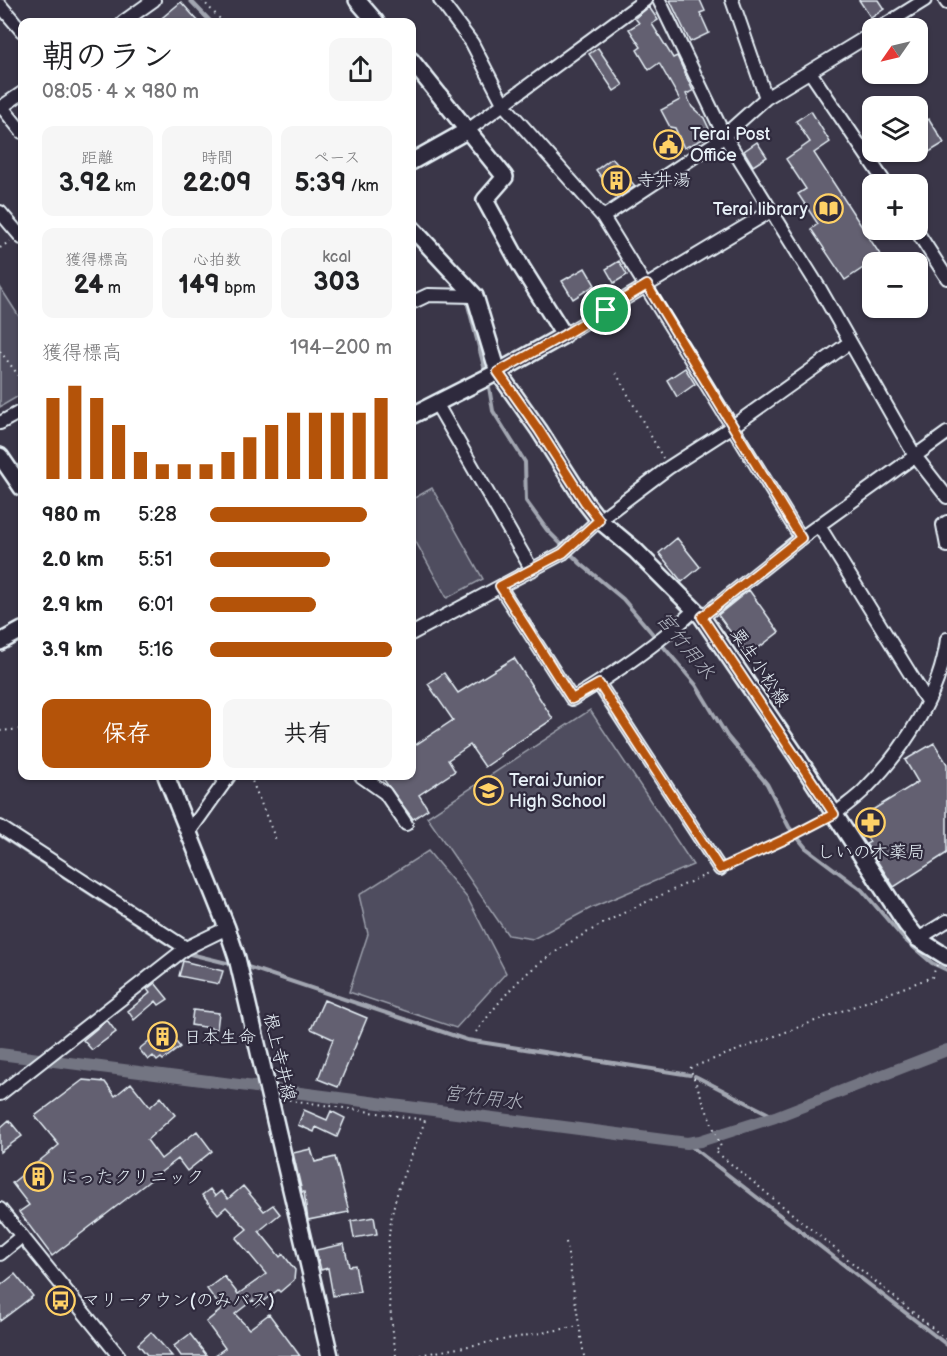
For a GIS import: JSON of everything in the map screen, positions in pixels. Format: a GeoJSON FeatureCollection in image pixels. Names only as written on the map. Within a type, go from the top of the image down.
{"type":"FeatureCollection","features":[{"type":"Feature","properties":{"kind":"main road"},"geometry":{"type":"LineString","coordinates":[[357,0],[373,18]]}},
{"type":"Feature","properties":{"kind":"main road"},"geometry":{"type":"LineString","coordinates":[[416,66],[505,177],[485,200],[522,268],[564,335],[416,413]]}},
{"type":"Feature","properties":{"kind":"main road"},"geometry":{"type":"LineString","coordinates":[[416,159],[468,130]]}},
{"type":"Feature","properties":{"kind":"main road"},"geometry":{"type":"LineString","coordinates":[[416,232],[475,296]]}},
{"type":"Feature","properties":{"kind":"main road","name":"粟生小松線"},"geometry":{"type":"LineString","coordinates":[[475,296],[490,375],[539,430],[599,520],[635,550],[699,614],[893,906],[918,939],[947,957]]}},
{"type":"Feature","properties":{"kind":"main road"},"geometry":{"type":"LineString","coordinates":[[0,456],[18,482]]}},
{"type":"Feature","properties":{"kind":"main road"},"geometry":{"type":"LineString","coordinates":[[0,642],[18,632]]}},
{"type":"Feature","properties":{"kind":"main road","name":"根上寺井線"},"geometry":{"type":"LineString","coordinates":[[168,780],[227,928],[238,964],[330,1356]]}},
{"type":"Feature","properties":{"kind":"street"},"geometry":{"type":"LineString","coordinates":[[129,18],[154,0]]}},
{"type":"Feature","properties":{"kind":"street"},"geometry":{"type":"LineString","coordinates":[[440,0],[472,43],[504,105],[603,217],[801,538]]}},
{"type":"Feature","properties":{"kind":"street"},"geometry":{"type":"LineString","coordinates":[[468,130],[645,0]]}},
{"type":"Feature","properties":{"kind":"street"},"geometry":{"type":"LineString","coordinates":[[659,0],[724,135],[820,289],[915,456],[947,497]]}},
{"type":"Feature","properties":{"kind":"street"},"geometry":{"type":"LineString","coordinates":[[732,0],[766,98]]}},
{"type":"Feature","properties":{"kind":"street"},"geometry":{"type":"LineString","coordinates":[[896,18],[926,0]]}},
{"type":"Feature","properties":{"kind":"street"},"geometry":{"type":"LineString","coordinates":[[0,5],[18,26]]}},
{"type":"Feature","properties":{"kind":"street"},"geometry":{"type":"LineString","coordinates":[[603,217],[718,141],[766,98],[862,40]]}},
{"type":"Feature","properties":{"kind":"street"},"geometry":{"type":"LineString","coordinates":[[810,72],[879,174]]}},
{"type":"Feature","properties":{"kind":"street"},"geometry":{"type":"LineString","coordinates":[[18,96],[1,108],[18,127]]}},
{"type":"Feature","properties":{"kind":"street"},"geometry":{"type":"LineString","coordinates":[[564,335],[771,211]]}},
{"type":"Feature","properties":{"kind":"street"},"geometry":{"type":"LineString","coordinates":[[0,212],[18,231]]}},
{"type":"Feature","properties":{"kind":"street"},"geometry":{"type":"LineString","coordinates":[[922,240],[947,278]]}},
{"type":"Feature","properties":{"kind":"street"},"geometry":{"type":"LineString","coordinates":[[416,301],[428,296],[475,296]]}},
{"type":"Feature","properties":{"kind":"street"},"geometry":{"type":"LineString","coordinates":[[416,630],[532,570],[567,549],[599,520],[668,468],[733,426],[849,342]]}},
{"type":"Feature","properties":{"kind":"street"},"geometry":{"type":"LineString","coordinates":[[436,403],[532,570]]}},
{"type":"Feature","properties":{"kind":"street"},"geometry":{"type":"LineString","coordinates":[[0,423],[18,413]]}},
{"type":"Feature","properties":{"kind":"street"},"geometry":{"type":"LineString","coordinates":[[500,586],[572,699],[599,684],[699,614],[947,433]]}},
{"type":"Feature","properties":{"kind":"street"},"geometry":{"type":"LineString","coordinates":[[947,522],[943,525],[947,546]]}},
{"type":"Feature","properties":{"kind":"street"},"geometry":{"type":"LineString","coordinates":[[819,526],[927,701]]}},
{"type":"Feature","properties":{"kind":"street"},"geometry":{"type":"LineString","coordinates":[[834,814],[865,789],[892,758],[916,724],[946,651],[947,639]]}},
{"type":"Feature","properties":{"kind":"street"},"geometry":{"type":"LineString","coordinates":[[599,684],[720,869]]}},
{"type":"Feature","properties":{"kind":"street"},"geometry":{"type":"LineString","coordinates":[[189,832],[226,780]]}},
{"type":"Feature","properties":{"kind":"street"},"geometry":{"type":"LineString","coordinates":[[367,780],[385,793],[406,824]]}},
{"type":"Feature","properties":{"kind":"street"},"geometry":{"type":"LineString","coordinates":[[0,827],[186,948]]}},
{"type":"Feature","properties":{"kind":"street"},"geometry":{"type":"LineString","coordinates":[[918,939],[947,921]]}},
{"type":"Feature","properties":{"kind":"street"},"geometry":{"type":"LineString","coordinates":[[0,1094],[186,948],[227,928]]}},
{"type":"Feature","properties":{"kind":"street"},"geometry":{"type":"LineString","coordinates":[[0,1209],[118,1356]]}},
{"type":"Feature","properties":{"kind":"street"},"geometry":{"type":"LineString","coordinates":[[0,1254],[22,1236]]}},
{"type":"Feature","properties":{"kind":"path"},"geometry":{"type":"LineString","coordinates":[[202,0],[219,18]]}},
{"type":"Feature","properties":{"kind":"path"},"geometry":{"type":"LineString","coordinates":[[0,351],[18,375]]}},
{"type":"Feature","properties":{"kind":"path"},"geometry":{"type":"LineString","coordinates":[[616,373],[668,468]]}},
{"type":"Feature","properties":{"kind":"path"},"geometry":{"type":"LineString","coordinates":[[0,731],[18,729]]}},
{"type":"Feature","properties":{"kind":"path"},"geometry":{"type":"LineString","coordinates":[[252,780],[276,840]]}},
{"type":"Feature","properties":{"kind":"path"},"geometry":{"type":"LineString","coordinates":[[476,1032],[495,1007],[530,971],[580,937],[638,906],[799,833],[834,814]]}},
{"type":"Feature","properties":{"kind":"path"},"geometry":{"type":"LineString","coordinates":[[934,971],[932,977],[690,1068],[721,1147],[715,1151],[947,1340]]}},
{"type":"Feature","properties":{"kind":"path"},"geometry":{"type":"LineString","coordinates":[[268,1097],[425,1120],[397,1195],[387,1244],[387,1284],[396,1356]]}},
{"type":"Feature","properties":{"kind":"path"},"geometry":{"type":"LineString","coordinates":[[566,1242],[584,1356]]}},
{"type":"Feature","properties":{"kind":"path"},"geometry":{"type":"LineString","coordinates":[[414,1356],[579,1326]]}},
{"type":"Feature","properties":{"kind":"shaded area"},"geometry":{"type":"Polygon","coordinates":[[[0,287],[18,315],[18,396],[0,407],[0,287]]]}},
{"type":"Feature","properties":{"kind":"shaded area"},"geometry":{"type":"Polygon","coordinates":[[[432,488],[483,579],[447,598],[416,542],[416,497],[432,488]]]}},
{"type":"Feature","properties":{"kind":"shaded area"},"geometry":{"type":"Polygon","coordinates":[[[590,710],[693,865],[591,908],[533,939],[508,935],[427,817],[590,710]]]}},
{"type":"Feature","properties":{"kind":"shaded area"},"geometry":{"type":"Polygon","coordinates":[[[428,851],[468,899],[506,973],[456,1028],[349,992],[368,934],[359,895],[428,851]]]}},
{"type":"Feature","properties":{"kind":"building"},"geometry":{"type":"Polygon","coordinates":[[[670,0],[700,0],[705,11],[700,13],[709,33],[690,42],[670,0]]]}},
{"type":"Feature","properties":{"kind":"building"},"geometry":{"type":"Polygon","coordinates":[[[859,0],[878,0],[884,9],[871,18],[859,0]]]}},
{"type":"Feature","properties":{"kind":"building"},"geometry":{"type":"Polygon","coordinates":[[[181,2],[195,18],[162,18],[181,2]]]}},
{"type":"Feature","properties":{"kind":"building"},"geometry":{"type":"Polygon","coordinates":[[[649,7],[658,20],[652,24],[673,58],[677,56],[693,91],[686,94],[692,107],[704,118],[712,135],[684,148],[675,128],[670,127],[661,110],[680,100],[659,63],[649,70],[637,50],[641,47],[629,29],[639,23],[635,18],[649,7]]]}},
{"type":"Feature","properties":{"kind":"building"},"geometry":{"type":"Polygon","coordinates":[[[598,48],[623,85],[614,91],[589,54],[598,48]]]}},
{"type":"Feature","properties":{"kind":"building","name":"Terai library"},"geometry":{"type":"Polygon","coordinates":[[[811,111],[830,142],[814,153],[862,227],[862,240],[871,240],[878,252],[862,252],[862,269],[845,280],[811,229],[818,224],[798,194],[806,189],[786,159],[810,142],[796,121],[811,111]]]}},
{"type":"Feature","properties":{"kind":"building"},"geometry":{"type":"Polygon","coordinates":[[[928,120],[944,143],[928,153],[928,120]]]}},
{"type":"Feature","properties":{"kind":"building"},"geometry":{"type":"Polygon","coordinates":[[[757,142],[767,157],[753,166],[744,151],[757,142]]]}},
{"type":"Feature","properties":{"kind":"building","name":"寺井湯"},"geometry":{"type":"Polygon","coordinates":[[[612,158],[635,186],[617,198],[596,170],[612,158]]]}},
{"type":"Feature","properties":{"kind":"building"},"geometry":{"type":"Polygon","coordinates":[[[619,261],[627,275],[614,283],[606,269],[619,261]]]}},
{"type":"Feature","properties":{"kind":"building"},"geometry":{"type":"Polygon","coordinates":[[[585,268],[595,285],[573,299],[562,281],[585,268]]]}},
{"type":"Feature","properties":{"kind":"building"},"geometry":{"type":"Polygon","coordinates":[[[685,368],[695,384],[677,397],[667,380],[685,368]]]}},
{"type":"Feature","properties":{"kind":"building"},"geometry":{"type":"Polygon","coordinates":[[[677,538],[700,567],[682,582],[659,553],[677,538]]]}},
{"type":"Feature","properties":{"kind":"building"},"geometry":{"type":"Polygon","coordinates":[[[749,590],[779,632],[748,656],[718,615],[749,590]]]}},
{"type":"Feature","properties":{"kind":"building"},"geometry":{"type":"Polygon","coordinates":[[[514,658],[553,719],[500,754],[501,756],[485,767],[470,745],[448,760],[455,771],[419,795],[428,809],[413,819],[384,780],[416,780],[416,745],[453,720],[428,684],[444,673],[458,693],[514,658]]]}},
{"type":"Feature","properties":{"kind":"building"},"geometry":{"type":"Polygon","coordinates":[[[934,743],[947,764],[947,853],[894,887],[866,844],[870,842],[856,820],[918,782],[905,760],[934,743]]]}},
{"type":"Feature","properties":{"kind":"building"},"geometry":{"type":"Polygon","coordinates":[[[183,961],[223,971],[219,984],[179,976],[183,961]]]}},
{"type":"Feature","properties":{"kind":"building"},"geometry":{"type":"Polygon","coordinates":[[[155,983],[168,999],[159,1005],[156,1001],[134,1020],[128,1011],[150,993],[147,989],[155,983]]]}},
{"type":"Feature","properties":{"kind":"building"},"geometry":{"type":"Polygon","coordinates":[[[324,1000],[367,1018],[338,1087],[318,1079],[333,1039],[311,1029],[324,1000]]]}},
{"type":"Feature","properties":{"kind":"building"},"geometry":{"type":"Polygon","coordinates":[[[193,1010],[219,1013],[217,1029],[191,1025],[193,1010]]]}},
{"type":"Feature","properties":{"kind":"building"},"geometry":{"type":"Polygon","coordinates":[[[107,1020],[116,1032],[92,1050],[83,1040],[107,1020]]]}},
{"type":"Feature","properties":{"kind":"building","name":"日本生命"},"geometry":{"type":"Polygon","coordinates":[[[165,1028],[180,1047],[163,1060],[161,1058],[157,1061],[153,1056],[148,1060],[139,1049],[165,1028]]]}},
{"type":"Feature","properties":{"kind":"building"},"geometry":{"type":"Polygon","coordinates":[[[83,1080],[105,1082],[115,1096],[131,1083],[150,1107],[161,1097],[175,1115],[147,1140],[161,1159],[197,1131],[212,1151],[187,1171],[178,1159],[52,1256],[19,1212],[29,1205],[12,1183],[59,1145],[35,1116],[83,1080]]]}},
{"type":"Feature","properties":{"kind":"building"},"geometry":{"type":"Polygon","coordinates":[[[304,1110],[327,1120],[331,1111],[345,1118],[337,1137],[316,1127],[314,1132],[298,1125],[304,1110]]]}},
{"type":"Feature","properties":{"kind":"building"},"geometry":{"type":"Polygon","coordinates":[[[9,1120],[22,1136],[0,1152],[0,1128],[9,1120]]]}},
{"type":"Feature","properties":{"kind":"building"},"geometry":{"type":"Polygon","coordinates":[[[311,1149],[315,1162],[335,1157],[349,1212],[308,1220],[304,1192],[302,1192],[293,1153],[311,1149]]]}},
{"type":"Feature","properties":{"kind":"building"},"geometry":{"type":"Polygon","coordinates":[[[243,1186],[264,1211],[273,1205],[280,1214],[259,1231],[280,1257],[283,1254],[295,1270],[294,1280],[280,1292],[278,1290],[257,1306],[253,1300],[235,1314],[249,1329],[269,1314],[300,1356],[214,1356],[225,1348],[206,1322],[222,1309],[207,1289],[224,1276],[238,1294],[266,1274],[236,1238],[247,1229],[226,1207],[218,1214],[202,1195],[210,1189],[215,1196],[221,1191],[228,1199],[243,1186]]]}},
{"type":"Feature","properties":{"kind":"building"},"geometry":{"type":"Polygon","coordinates":[[[374,1217],[377,1234],[354,1238],[351,1221],[374,1217]]]}},
{"type":"Feature","properties":{"kind":"building"},"geometry":{"type":"Polygon","coordinates":[[[344,1244],[349,1266],[355,1265],[360,1292],[333,1296],[328,1268],[321,1270],[316,1250],[344,1244]]]}},
{"type":"Feature","properties":{"kind":"building"},"geometry":{"type":"Polygon","coordinates":[[[15,1274],[33,1296],[0,1321],[0,1286],[15,1274]]]}},
{"type":"Feature","properties":{"kind":"building"},"geometry":{"type":"Polygon","coordinates":[[[151,1332],[172,1356],[148,1356],[138,1344],[151,1332]]]}},
{"type":"Feature","properties":{"kind":"building"},"geometry":{"type":"Polygon","coordinates":[[[190,1334],[207,1356],[181,1356],[174,1346],[190,1334]]]}},
{"type":"Feature","properties":{"kind":"waterway","name":"宮竹用水"},"geometry":{"type":"LineString","coordinates":[[190,0],[207,18]]}},
{"type":"Feature","properties":{"kind":"waterway","name":"宮竹用水"},"geometry":{"type":"LineString","coordinates":[[468,305],[486,374]]}},
{"type":"Feature","properties":{"kind":"waterway","name":"宮竹用水"},"geometry":{"type":"LineString","coordinates":[[488,381],[493,411],[525,462],[526,501],[547,530],[581,564],[623,599],[696,685],[727,736],[767,784],[789,827],[806,848],[862,890],[904,939],[932,963],[947,970]]}},
{"type":"Feature","properties":{"kind":"waterway"},"geometry":{"type":"LineString","coordinates":[[0,835],[171,946]]}},
{"type":"Feature","properties":{"kind":"waterway"},"geometry":{"type":"LineString","coordinates":[[186,953],[235,965]]}},
{"type":"Feature","properties":{"kind":"waterway"},"geometry":{"type":"LineString","coordinates":[[242,965],[467,1040],[690,1075]]}},
{"type":"Feature","properties":{"kind":"waterway","name":"宮竹用水"},"geometry":{"type":"LineString","coordinates":[[0,1054],[687,1143],[775,1117],[947,1050]]}},
{"type":"Feature","properties":{"kind":"waterway"},"geometry":{"type":"LineString","coordinates":[[695,1076],[775,1117]]}},
{"type":"Feature","properties":{"kind":"waterway"},"geometry":{"type":"LineString","coordinates":[[687,1143],[947,1345]]}},
{"type":"Feature","properties":{"kind":"place","name":"Terai Post Office"},"geometry":{"type":"Point","coordinates":[669,144]}},
{"type":"Feature","properties":{"kind":"place","name":"寺井湯"},"geometry":{"type":"Point","coordinates":[616,180]}},
{"type":"Feature","properties":{"kind":"place","name":"Terai library"},"geometry":{"type":"Point","coordinates":[829,209]}},
{"type":"Feature","properties":{"kind":"place","name":"Terai Junior High School"},"geometry":{"type":"Point","coordinates":[488,790]}},
{"type":"Feature","properties":{"kind":"place","name":"しいの木薬局"},"geometry":{"type":"Point","coordinates":[871,823]}},
{"type":"Feature","properties":{"kind":"place","name":"日本生命"},"geometry":{"type":"Point","coordinates":[163,1037]}},
{"type":"Feature","properties":{"kind":"place","name":"にったクリニック"},"geometry":{"type":"Point","coordinates":[39,1177]}},
{"type":"Feature","properties":{"kind":"place","name":"マリータウン(のみバス)"},"geometry":{"type":"Point","coordinates":[61,1300]}},
{"type":"Feature","properties":{"kind":"route"},"geometry":{"type":"LineString","coordinates":[[647,285],[801,538],[702,617],[834,814],[720,869],[599,684],[572,699],[500,586],[563,553],[599,520],[498,372],[606,310],[647,285]]}}]}
